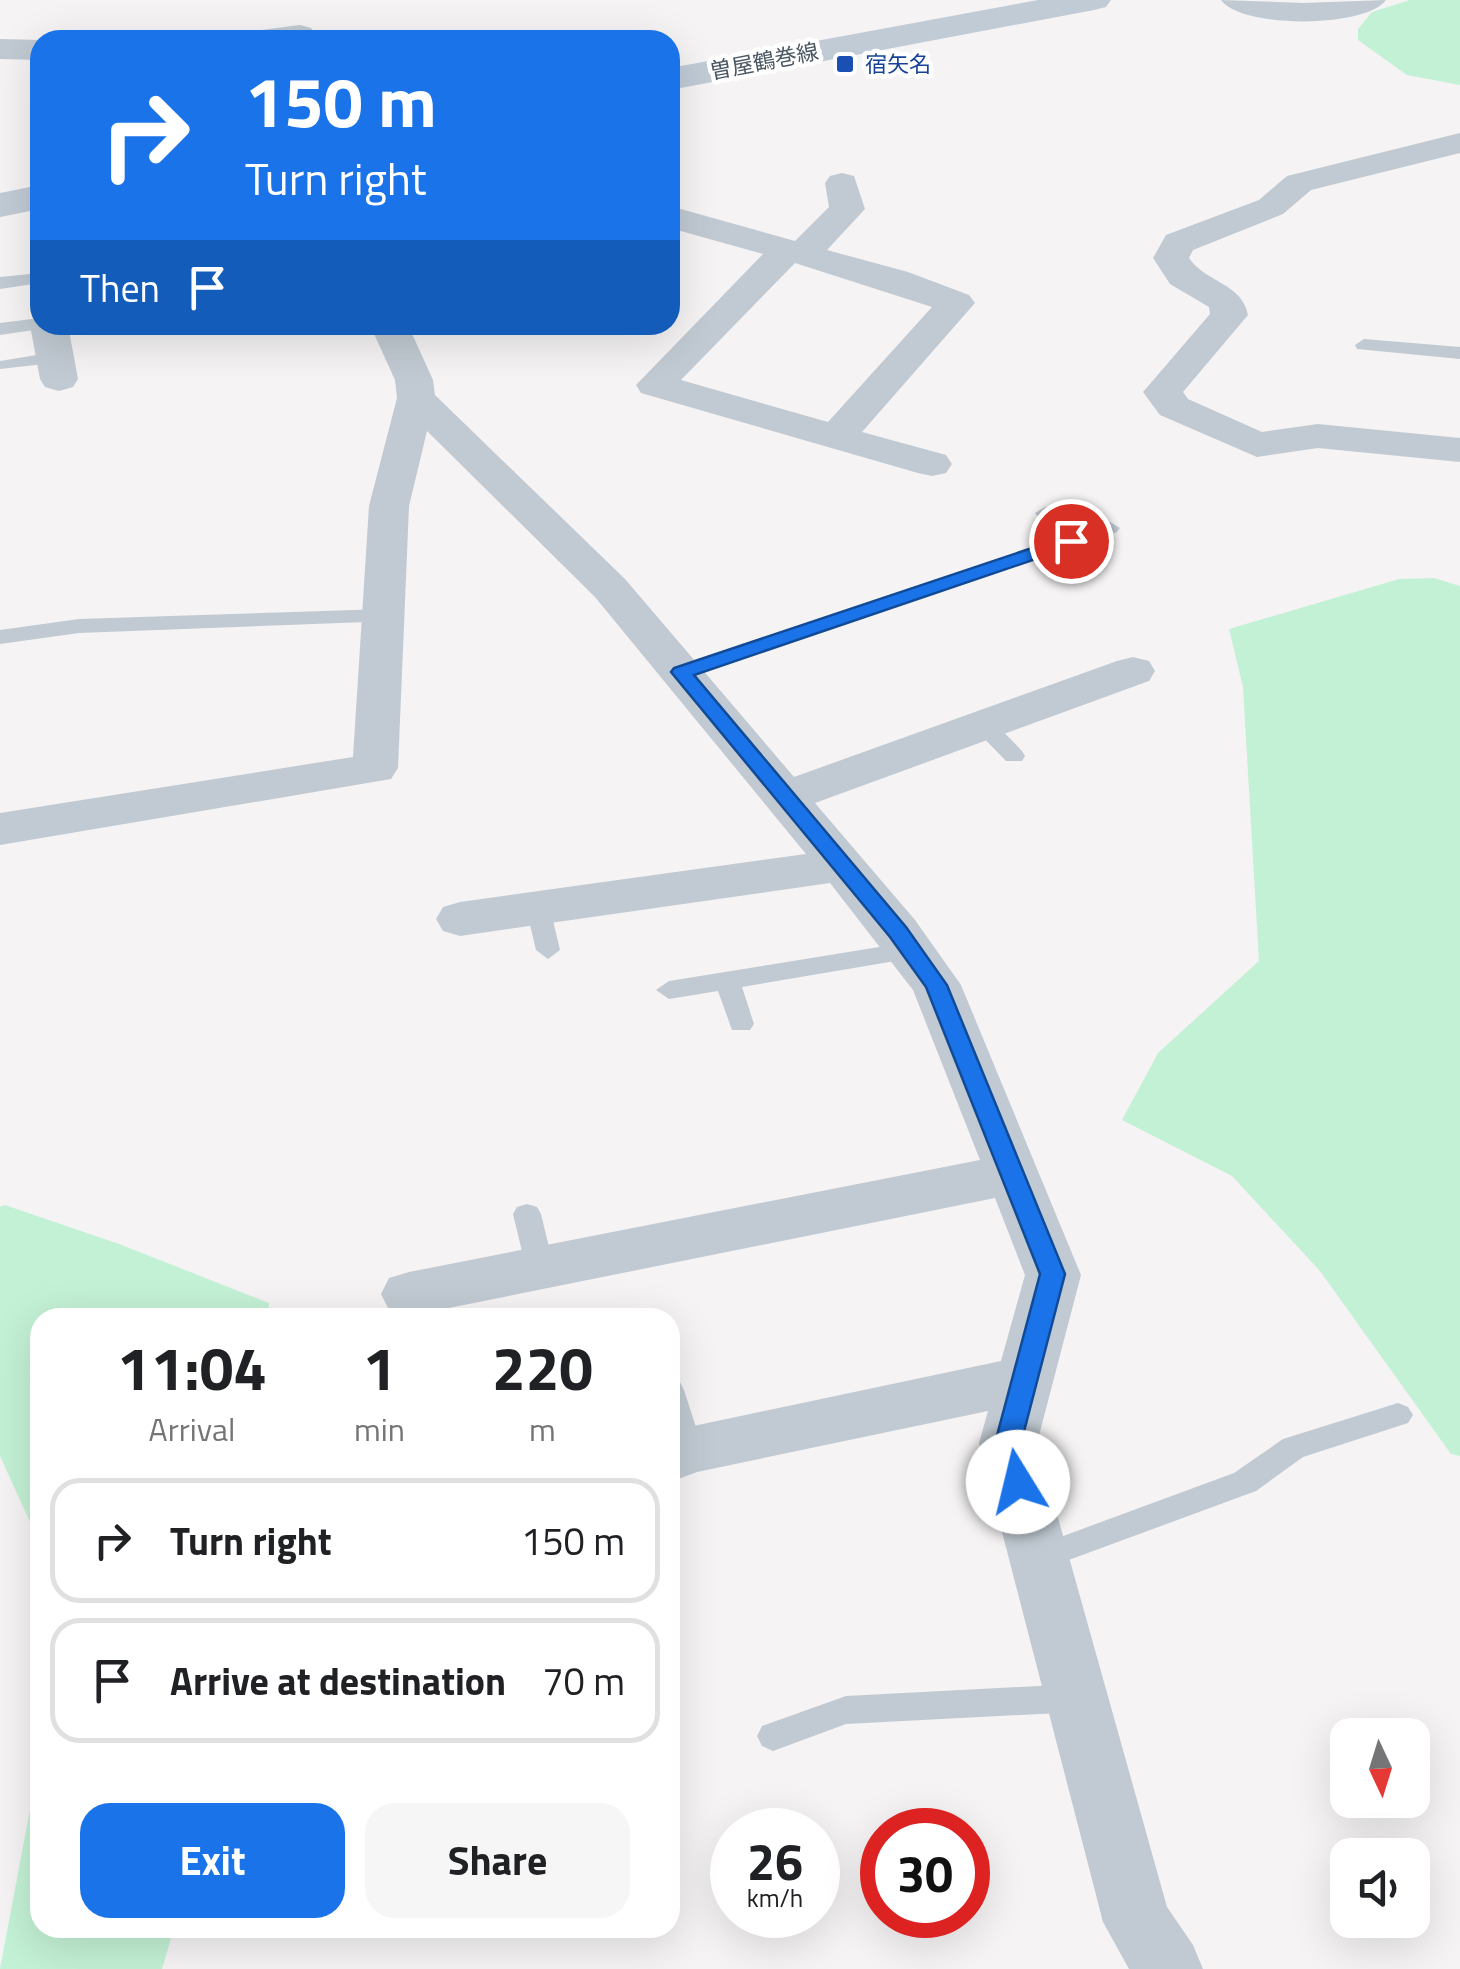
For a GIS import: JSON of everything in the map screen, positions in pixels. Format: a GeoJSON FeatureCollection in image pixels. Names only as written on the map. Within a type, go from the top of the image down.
{"type":"FeatureCollection","features":[{"type":"Feature","properties":{"kind":"main road","name":"曽屋鶴巻線"},"geometry":{"type":"LineString","coordinates":[[680,77],[1094,0]]}},
{"type":"Feature","properties":{"kind":"main road"},"geometry":{"type":"LineString","coordinates":[[0,205],[30,199]]}},
{"type":"Feature","properties":{"kind":"street"},"geometry":{"type":"LineString","coordinates":[[288,0],[298,30]]}},
{"type":"Feature","properties":{"kind":"street"},"geometry":{"type":"LineString","coordinates":[[1237,0],[1260,10],[1292,15],[1316,14],[1370,0]]}},
{"type":"Feature","properties":{"kind":"street"},"geometry":{"type":"LineString","coordinates":[[0,49],[30,50]]}},
{"type":"Feature","properties":{"kind":"street"},"geometry":{"type":"LineString","coordinates":[[1460,143],[1298,183],[1271,207],[1179,243],[1171,258],[1183,276],[1226,302],[1229,315],[1162,392],[1174,408],[1258,445],[1318,436],[1460,450]]}},
{"type":"Feature","properties":{"kind":"street"},"geometry":{"type":"LineString","coordinates":[[842,183],[847,208],[655,385],[932,464]]}},
{"type":"Feature","properties":{"kind":"street"},"geometry":{"type":"LineString","coordinates":[[680,221],[895,280],[956,303],[836,437]]}},
{"type":"Feature","properties":{"kind":"street"},"geometry":{"type":"LineString","coordinates":[[0,829],[374,768],[389,506],[416,398],[414,380],[394,335]]}},
{"type":"Feature","properties":{"kind":"street"},"geometry":{"type":"LineString","coordinates":[[416,398],[610,588],[842,865],[936,985],[1053,1274],[1008,1443],[1137,1922],[1168,1969]]}},
{"type":"Feature","properties":{"kind":"street"},"geometry":{"type":"LineString","coordinates":[[785,797],[1133,670]]}},
{"type":"Feature","properties":{"kind":"street"},"geometry":{"type":"LineString","coordinates":[[460,919],[543,929],[842,865]]}},
{"type":"Feature","properties":{"kind":"street"},"geometry":{"type":"LineString","coordinates":[[409,1294],[1011,1174]]}},
{"type":"Feature","properties":{"kind":"street"},"geometry":{"type":"LineString","coordinates":[[680,1453],[1024,1380]]}},
{"type":"Feature","properties":{"kind":"lane"},"geometry":{"type":"LineString","coordinates":[[0,283],[30,279]]}},
{"type":"Feature","properties":{"kind":"lane"},"geometry":{"type":"LineString","coordinates":[[0,329],[51,347]]}},
{"type":"Feature","properties":{"kind":"lane"},"geometry":{"type":"LineString","coordinates":[[1364,345],[1460,353]]}},
{"type":"Feature","properties":{"kind":"lane"},"geometry":{"type":"LineString","coordinates":[[7,365],[51,347]]}},
{"type":"Feature","properties":{"kind":"lane"},"geometry":{"type":"LineString","coordinates":[[1045,514],[1071,541]]}},
{"type":"Feature","properties":{"kind":"lane"},"geometry":{"type":"LineString","coordinates":[[681,672],[1110,528]]}},
{"type":"Feature","properties":{"kind":"lane"},"geometry":{"type":"LineString","coordinates":[[0,637],[79,626],[385,616]]}},
{"type":"Feature","properties":{"kind":"lane"},"geometry":{"type":"LineString","coordinates":[[983,724],[1014,756]]}},
{"type":"Feature","properties":{"kind":"lane"},"geometry":{"type":"LineString","coordinates":[[668,990],[910,952]]}},
{"type":"Feature","properties":{"kind":"lane"},"geometry":{"type":"LineString","coordinates":[[728,981],[741,1024]]}},
{"type":"Feature","properties":{"kind":"lane"},"geometry":{"type":"LineString","coordinates":[[527,1214],[540,1268]]}},
{"type":"Feature","properties":{"kind":"lane"},"geometry":{"type":"LineString","coordinates":[[1039,1558],[1245,1482],[1293,1448],[1398,1416]]}},
{"type":"Feature","properties":{"kind":"lane"},"geometry":{"type":"LineString","coordinates":[[773,1736],[846,1710],[1078,1698]]}},
{"type":"Feature","properties":{"kind":"green space"},"geometry":{"type":"Polygon","coordinates":[[[1410,0],[1460,0],[1460,85],[1407,75],[1358,40],[1358,29],[1372,12],[1410,0]]]}},
{"type":"Feature","properties":{"kind":"green space"},"geometry":{"type":"Polygon","coordinates":[[[1434,578],[1460,586],[1460,1456],[1451,1454],[1320,1271],[1232,1176],[1122,1120],[1158,1053],[1259,961],[1243,687],[1229,629],[1399,579],[1434,578]]]}},
{"type":"Feature","properties":{"kind":"green space"},"geometry":{"type":"Polygon","coordinates":[[[5,1205],[119,1244],[269,1303],[269,1308],[30,1308],[30,1522],[0,1456],[0,1207],[5,1205]]]}},
{"type":"Feature","properties":{"kind":"green space"},"geometry":{"type":"Polygon","coordinates":[[[30,1809],[30,1938],[171,1938],[162,1969],[0,1969],[30,1809]]]}},
{"type":"Feature","properties":{"kind":"place","name":"宿矢名"},"geometry":{"type":"Point","coordinates":[845,64]}},
{"type":"Feature","properties":{"kind":"route"},"geometry":{"type":"LineString","coordinates":[[1018,1482],[1008,1443],[1053,1274],[936,985],[898,932],[681,672],[1071,541]]}}]}
